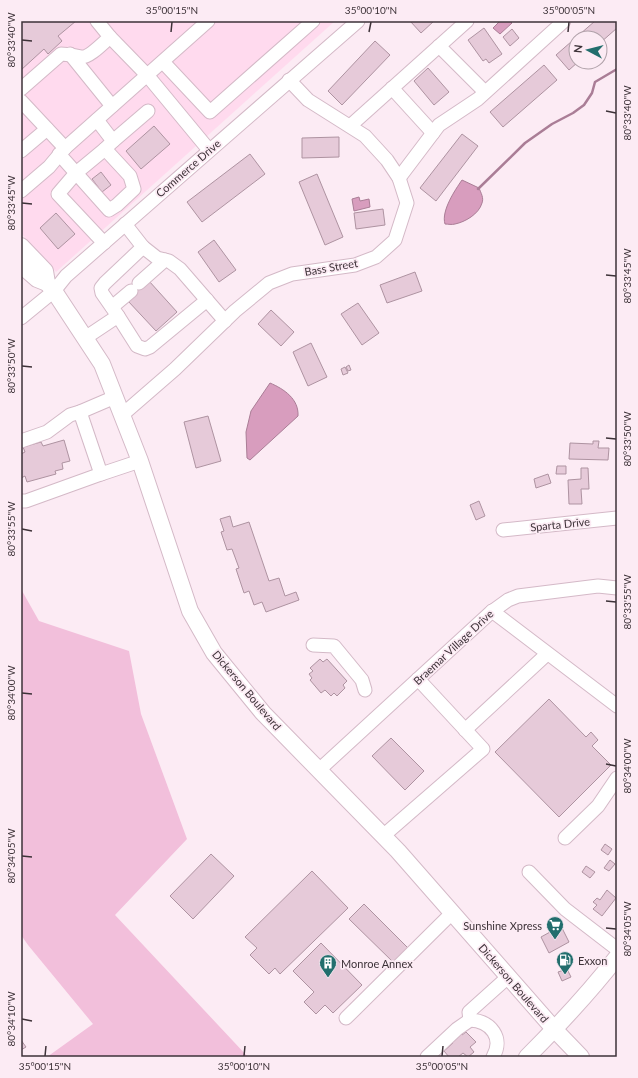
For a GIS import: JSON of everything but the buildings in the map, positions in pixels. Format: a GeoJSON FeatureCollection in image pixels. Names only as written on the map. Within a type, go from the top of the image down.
{"type":"FeatureCollection","features":[{"type":"Feature","properties":{"kind":"main road","name":"Dickerson Boulevard"},"geometry":{"type":"LineString","coordinates":[[21,246],[45,271],[50,287],[102,364],[140,462],[190,611],[214,653],[263,713],[383,836],[555,1030],[581,1057]]}},
{"type":"Feature","properties":{"kind":"main road","name":"Dickerson Boulevard"},"geometry":{"type":"LineString","coordinates":[[21,265],[37,279],[50,287]]}},
{"type":"Feature","properties":{"kind":"main road"},"geometry":{"type":"LineString","coordinates":[[527,1057],[555,1030],[587,995],[617,957]]}},
{"type":"Feature","properties":{"kind":"street"},"geometry":{"type":"LineString","coordinates":[[97,21],[110,37],[147,75],[209,150]]}},
{"type":"Feature","properties":{"kind":"street"},"geometry":{"type":"LineString","coordinates":[[163,62],[210,112],[314,21]]}},
{"type":"Feature","properties":{"kind":"street","name":"Commerce Drive"},"geometry":{"type":"LineString","coordinates":[[21,318],[50,287],[66,276],[358,21]]}},
{"type":"Feature","properties":{"kind":"street"},"geometry":{"type":"LineString","coordinates":[[350,126],[467,21]]}},
{"type":"Feature","properties":{"kind":"street"},"geometry":{"type":"LineString","coordinates":[[399,178],[439,125],[478,99],[564,21]]}},
{"type":"Feature","properties":{"kind":"street"},"geometry":{"type":"LineString","coordinates":[[21,191],[49,167],[62,151],[163,62],[200,24]]}},
{"type":"Feature","properties":{"kind":"street"},"geometry":{"type":"LineString","coordinates":[[21,89],[61,54],[70,54],[82,57],[87,56],[110,37]]}},
{"type":"Feature","properties":{"kind":"street"},"geometry":{"type":"LineString","coordinates":[[439,46],[485,92]]}},
{"type":"Feature","properties":{"kind":"street"},"geometry":{"type":"LineString","coordinates":[[70,54],[112,106]]}},
{"type":"Feature","properties":{"kind":"street","name":"Bass Street"},"geometry":{"type":"LineString","coordinates":[[122,415],[269,283],[292,274],[355,265],[376,257],[395,240],[406,203],[399,178],[387,160],[365,136],[308,100],[289,80]]}},
{"type":"Feature","properties":{"kind":"street"},"geometry":{"type":"LineString","coordinates":[[392,88],[433,133]]}},
{"type":"Feature","properties":{"kind":"street"},"geometry":{"type":"LineString","coordinates":[[21,101],[47,129],[76,173],[109,210],[117,205],[134,189],[130,176],[109,145],[97,120]]}},
{"type":"Feature","properties":{"kind":"street"},"geometry":{"type":"LineString","coordinates":[[104,243],[58,194],[76,173],[148,111]]}},
{"type":"Feature","properties":{"kind":"street"},"geometry":{"type":"LineString","coordinates":[[21,151],[47,129]]}},
{"type":"Feature","properties":{"kind":"street"},"geometry":{"type":"LineString","coordinates":[[21,180],[46,160],[62,151]]}},
{"type":"Feature","properties":{"kind":"street"},"geometry":{"type":"LineString","coordinates":[[125,224],[144,248],[157,258],[169,262],[180,269],[225,321]]}},
{"type":"Feature","properties":{"kind":"street"},"geometry":{"type":"LineString","coordinates":[[144,248],[101,288],[102,293],[137,346],[145,349],[150,347],[204,297]]}},
{"type":"Feature","properties":{"kind":"street"},"geometry":{"type":"LineString","coordinates":[[85,338],[115,312],[135,287],[169,262]]}},
{"type":"Feature","properties":{"kind":"street"},"geometry":{"type":"LineString","coordinates":[[21,441],[48,432],[70,415],[115,397]]}},
{"type":"Feature","properties":{"kind":"street"},"geometry":{"type":"LineString","coordinates":[[80,412],[101,474]]}},
{"type":"Feature","properties":{"kind":"street"},"geometry":{"type":"LineString","coordinates":[[21,501],[26,501],[101,474],[140,462]]}},
{"type":"Feature","properties":{"kind":"street","name":"Sparta Drive"},"geometry":{"type":"LineString","coordinates":[[503,530],[617,518]]}},
{"type":"Feature","properties":{"kind":"street","name":"Braemar Village Drive"},"geometry":{"type":"LineString","coordinates":[[319,770],[492,611],[508,600],[518,596],[598,586],[617,588]]}},
{"type":"Feature","properties":{"kind":"street"},"geometry":{"type":"LineString","coordinates":[[492,611],[617,706]]}},
{"type":"Feature","properties":{"kind":"street"},"geometry":{"type":"LineString","coordinates":[[313,645],[334,646],[362,680],[365,690]]}},
{"type":"Feature","properties":{"kind":"street"},"geometry":{"type":"LineString","coordinates":[[465,730],[547,654]]}},
{"type":"Feature","properties":{"kind":"street"},"geometry":{"type":"LineString","coordinates":[[383,836],[482,749],[418,679]]}},
{"type":"Feature","properties":{"kind":"street"},"geometry":{"type":"LineString","coordinates":[[565,838],[598,806],[617,778]]}},
{"type":"Feature","properties":{"kind":"street"},"geometry":{"type":"LineString","coordinates":[[529,872],[565,909],[617,949]]}},
{"type":"Feature","properties":{"kind":"street"},"geometry":{"type":"LineString","coordinates":[[346,1018],[452,913]]}},
{"type":"Feature","properties":{"kind":"street"},"geometry":{"type":"LineString","coordinates":[[470,1020],[469,1012],[508,977]]}},
{"type":"Feature","properties":{"kind":"street"},"geometry":{"type":"LineString","coordinates":[[427,1057],[457,1029],[470,1020],[482,1022],[489,1026],[494,1033],[497,1039],[497,1048],[493,1057]]}},
{"type":"Feature","properties":{"kind":"shaded area"},"geometry":{"type":"Polygon","coordinates":[[[21,21],[335,21],[56,272],[21,233],[21,21]]]}},
{"type":"Feature","properties":{"kind":"shaded area"},"geometry":{"type":"Polygon","coordinates":[[[500,21],[510,21],[512,23],[500,34],[493,28],[500,21]]]}},
{"type":"Feature","properties":{"kind":"shaded area"},"geometry":{"type":"Polygon","coordinates":[[[462,180],[479,188],[483,201],[478,211],[467,219],[459,223],[445,224],[444,219],[447,207],[452,195],[462,180]]]}},
{"type":"Feature","properties":{"kind":"shaded area"},"geometry":{"type":"Polygon","coordinates":[[[359,197],[360,201],[369,199],[370,207],[354,211],[352,199],[359,197]]]}},
{"type":"Feature","properties":{"kind":"shaded area"},"geometry":{"type":"Polygon","coordinates":[[[270,383],[290,395],[298,410],[298,416],[250,460],[247,458],[246,432],[251,411],[270,383]]]}},
{"type":"Feature","properties":{"kind":"shaded area"},"geometry":{"type":"Polygon","coordinates":[[[21,589],[39,621],[129,651],[141,714],[187,839],[115,915],[248,1057],[47,1057],[93,1024],[21,935],[21,589]]]}},
{"type":"Feature","properties":{"kind":"waterway"},"geometry":{"type":"LineString","coordinates":[[478,189],[525,143],[552,124],[573,113],[584,105],[592,93],[595,82],[617,69]]}},
{"type":"Feature","properties":{"kind":"place","name":"Sunshine Xpress"},"geometry":{"type":"Point","coordinates":[555,940]}},
{"type":"Feature","properties":{"kind":"place","name":"Exxon"},"geometry":{"type":"Point","coordinates":[565,975]}},
{"type":"Feature","properties":{"kind":"place","name":"Monroe Annex"},"geometry":{"type":"Point","coordinates":[328,978]}}]}
